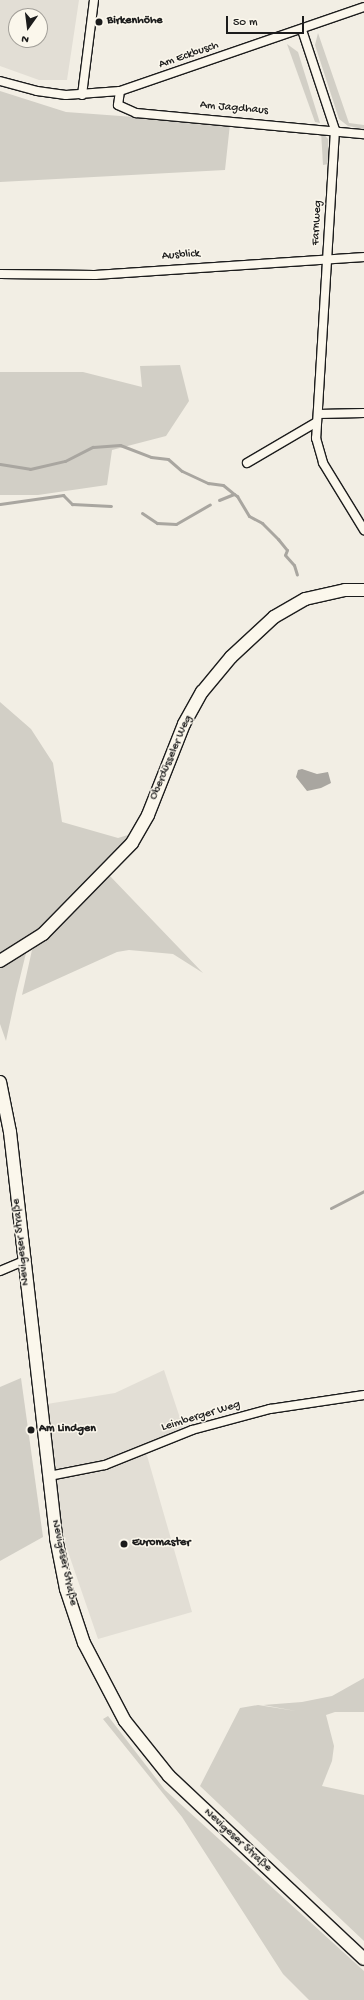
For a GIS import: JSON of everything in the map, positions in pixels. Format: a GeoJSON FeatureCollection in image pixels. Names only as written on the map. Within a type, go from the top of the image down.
{"type":"FeatureCollection","features":[{"type":"Feature","properties":{"kind":"main road","name":"Oberdüsseler Weg"},"geometry":{"type":"LineString","coordinates":[[0,961],[43,934],[132,843],[148,815],[184,724],[202,692],[231,657],[274,617],[305,599],[344,590],[364,590]]}},
{"type":"Feature","properties":{"kind":"main road","name":"Nevigeser Straße"},"geometry":{"type":"LineString","coordinates":[[0,1082],[10,1132],[49,1476],[66,1589],[84,1644],[124,1721],[165,1771],[198,1805],[364,1958]]}},
{"type":"Feature","properties":{"kind":"street"},"geometry":{"type":"LineString","coordinates":[[0,81],[47,93],[82,95],[94,0]]}},
{"type":"Feature","properties":{"kind":"street","name":"Am Eckbusch"},"geometry":{"type":"LineString","coordinates":[[82,95],[120,91],[302,30],[364,7]]}},
{"type":"Feature","properties":{"kind":"street","name":"Farnweg"},"geometry":{"type":"LineString","coordinates":[[302,30],[335,130],[316,438],[323,463],[364,530]]}},
{"type":"Feature","properties":{"kind":"street","name":"Am Jagdhaus"},"geometry":{"type":"LineString","coordinates":[[120,91],[118,106],[136,113],[335,130],[364,134]]}},
{"type":"Feature","properties":{"kind":"street","name":"Ausblick"},"geometry":{"type":"LineString","coordinates":[[0,274],[95,275],[328,258],[364,257]]}},
{"type":"Feature","properties":{"kind":"street"},"geometry":{"type":"LineString","coordinates":[[247,463],[318,418],[364,414]]}},
{"type":"Feature","properties":{"kind":"street"},"geometry":{"type":"LineString","coordinates":[[0,1271],[24,1261]]}},
{"type":"Feature","properties":{"kind":"street","name":"Leimberger Weg"},"geometry":{"type":"LineString","coordinates":[[49,1476],[105,1465],[192,1430],[270,1409],[364,1395]]}},
{"type":"Feature","properties":{"kind":"shaded area"},"geometry":{"type":"Polygon","coordinates":[[[0,0],[79,0],[67,80],[39,80],[0,66],[0,0]]]}},
{"type":"Feature","properties":{"kind":"shaded area"},"geometry":{"type":"Polygon","coordinates":[[[318,33],[349,123],[364,125],[364,129],[348,126],[339,119],[315,45],[318,33]]]}},
{"type":"Feature","properties":{"kind":"shaded area"},"geometry":{"type":"Polygon","coordinates":[[[287,44],[298,52],[320,123],[315,122],[287,44]]]}},
{"type":"Feature","properties":{"kind":"shaded area"},"geometry":{"type":"Polygon","coordinates":[[[0,91],[66,112],[230,124],[225,170],[0,182],[0,91]]]}},
{"type":"Feature","properties":{"kind":"shaded area"},"geometry":{"type":"Polygon","coordinates":[[[321,131],[328,139],[329,164],[323,165],[321,131]]]}},
{"type":"Feature","properties":{"kind":"shaded area"},"geometry":{"type":"Polygon","coordinates":[[[180,365],[189,401],[166,436],[112,450],[107,485],[38,495],[0,495],[0,372],[83,372],[142,387],[140,366],[180,365]]]}},
{"type":"Feature","properties":{"kind":"shaded area"},"geometry":{"type":"Polygon","coordinates":[[[0,702],[31,729],[53,763],[62,822],[118,838],[128,835],[137,825],[131,837],[38,932],[0,955],[0,702]]]}},
{"type":"Feature","properties":{"kind":"shaded area"},"geometry":{"type":"Polygon","coordinates":[[[302,769],[317,774],[328,772],[331,783],[321,788],[307,791],[296,777],[298,770],[302,769]]]}},
{"type":"Feature","properties":{"kind":"shaded area"},"geometry":{"type":"Polygon","coordinates":[[[109,875],[203,973],[173,954],[129,950],[117,952],[22,995],[32,950],[56,930],[109,875]]]}},
{"type":"Feature","properties":{"kind":"shaded area"},"geometry":{"type":"Polygon","coordinates":[[[26,953],[6,1041],[0,1024],[0,967],[26,953]]]}},
{"type":"Feature","properties":{"kind":"shaded area"},"geometry":{"type":"Polygon","coordinates":[[[164,1370],[183,1427],[146,1452],[192,1612],[98,1639],[64,1540],[47,1404],[115,1393],[164,1370]]]}},
{"type":"Feature","properties":{"kind":"shaded area"},"geometry":{"type":"Polygon","coordinates":[[[21,1378],[43,1537],[0,1561],[0,1387],[21,1378]]]}},
{"type":"Feature","properties":{"kind":"shaded area"},"geometry":{"type":"Polygon","coordinates":[[[364,1678],[364,1712],[335,1712],[326,1715],[334,1746],[332,1761],[322,1786],[364,1795],[364,1941],[200,1786],[240,1708],[258,1705],[296,1711],[263,1705],[302,1702],[332,1696],[364,1678]]]}},
{"type":"Feature","properties":{"kind":"shaded area"},"geometry":{"type":"Polygon","coordinates":[[[108,1716],[165,1790],[364,1971],[364,2000],[309,2000],[283,1974],[182,1817],[103,1719],[108,1716]]]}},
{"type":"Feature","properties":{"kind":"waterway"},"geometry":{"type":"LineString","coordinates":[[0,464],[30,469],[65,461],[93,447],[120,445],[151,457],[168,459],[182,471],[208,483],[223,485],[234,494]]}},
{"type":"Feature","properties":{"kind":"waterway"},"geometry":{"type":"LineString","coordinates":[[219,500],[234,494],[237,496],[249,516],[262,523],[287,550],[285,555],[294,565],[297,575]]}},
{"type":"Feature","properties":{"kind":"waterway"},"geometry":{"type":"LineString","coordinates":[[0,504],[63,495],[72,504],[111,506]]}},
{"type":"Feature","properties":{"kind":"waterway"},"geometry":{"type":"LineString","coordinates":[[142,513],[157,523],[176,524],[210,504]]}},
{"type":"Feature","properties":{"kind":"waterway"},"geometry":{"type":"LineString","coordinates":[[331,1208],[364,1191]]}},
{"type":"Feature","properties":{"kind":"place","name":"Birkenhöhe"},"geometry":{"type":"Point","coordinates":[99,22]}},
{"type":"Feature","properties":{"kind":"place","name":"Am Lindgen"},"geometry":{"type":"Point","coordinates":[31,1430]}},
{"type":"Feature","properties":{"kind":"place","name":"Euromaster"},"geometry":{"type":"Point","coordinates":[124,1544]}}]}
